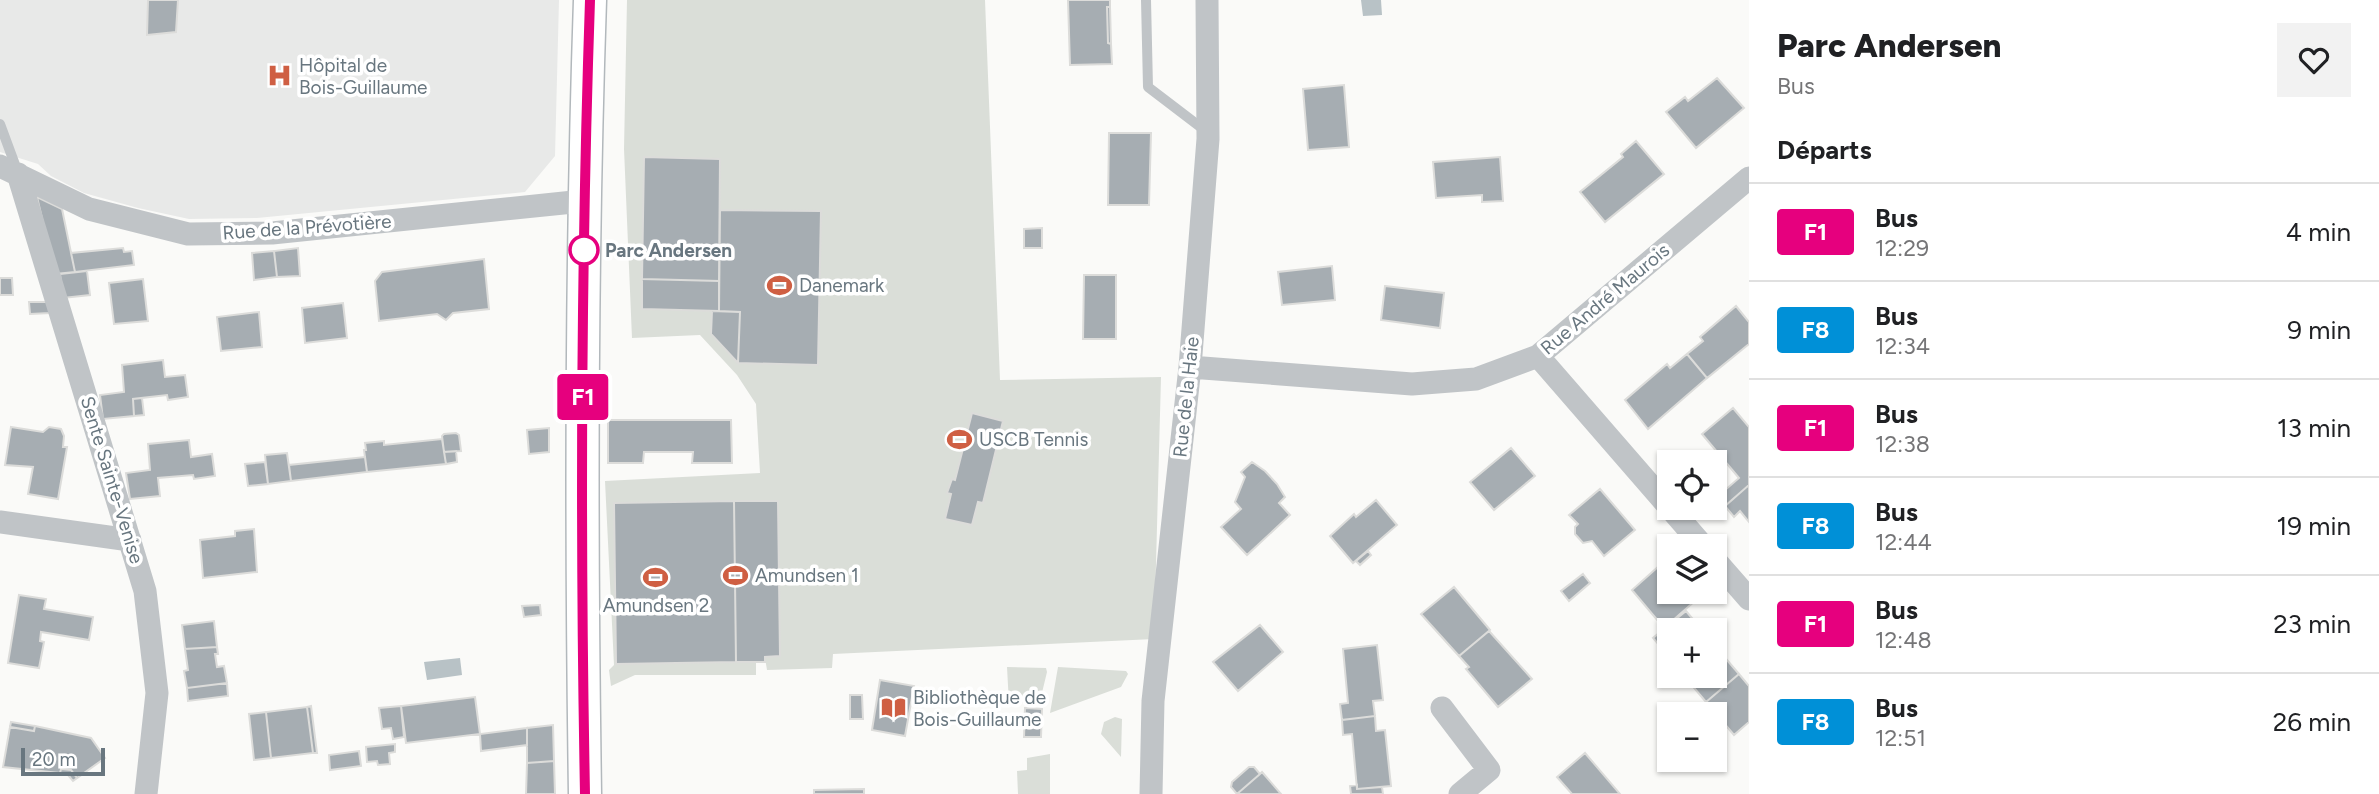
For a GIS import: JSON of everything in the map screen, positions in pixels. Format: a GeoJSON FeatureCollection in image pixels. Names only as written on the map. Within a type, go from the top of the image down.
{"type":"FeatureCollection","features":[{"type":"Feature","properties":{"kind":"main road"},"geometry":{"type":"LineString","coordinates":[[585,794],[583,201],[590,0]]}},
{"type":"Feature","properties":{"kind":"street","name":"Rue de la Haie"},"geometry":{"type":"LineString","coordinates":[[1151,794],[1153,702],[1190,367],[1208,133],[1207,0]]}},
{"type":"Feature","properties":{"kind":"street","name":"Rue de la Prévotière"},"geometry":{"type":"LineString","coordinates":[[9,170],[89,209],[188,234],[272,233],[583,201]]}},
{"type":"Feature","properties":{"kind":"street","name":"Sente Sainte-Venise"},"geometry":{"type":"LineString","coordinates":[[9,170],[145,591],[157,694],[146,794]]}},
{"type":"Feature","properties":{"kind":"street","name":"Rue André Maurois"},"geometry":{"type":"LineString","coordinates":[[1190,367],[1412,384],[1476,379],[1538,356],[1749,178]]}},
{"type":"Feature","properties":{"kind":"street"},"geometry":{"type":"LineString","coordinates":[[1538,356],[1693,534]]}},
{"type":"Feature","properties":{"kind":"street"},"geometry":{"type":"LineString","coordinates":[[0,522],[130,540]]}},
{"type":"Feature","properties":{"kind":"street"},"geometry":{"type":"LineString","coordinates":[[1727,574],[1749,600]]}},
{"type":"Feature","properties":{"kind":"street"},"geometry":{"type":"LineString","coordinates":[[1442,708],[1489,770],[1460,794]]}},
{"type":"Feature","properties":{"kind":"lane"},"geometry":{"type":"LineString","coordinates":[[1146,0],[1148,87],[1208,133]]}},
{"type":"Feature","properties":{"kind":"lane"},"geometry":{"type":"LineString","coordinates":[[0,124],[9,170]]}},
{"type":"Feature","properties":{"kind":"shaded area","name":"Hôpital de Bois-Guillaume"},"geometry":{"type":"Polygon","coordinates":[[[0,0],[559,0],[555,156],[525,192],[257,218],[189,219],[84,193],[51,176],[38,164],[0,152],[0,0]]]}},
{"type":"Feature","properties":{"kind":"shaded area","name":"USCB Tennis"},"geometry":{"type":"Polygon","coordinates":[[[627,0],[985,0],[1000,380],[1161,377],[1154,639],[833,654],[832,668],[767,670],[765,658],[677,663],[756,662],[756,675],[635,675],[611,686],[609,670],[614,665],[605,481],[760,473],[756,404],[737,375],[700,335],[632,338],[624,149],[627,0]]]}},
{"type":"Feature","properties":{"kind":"shaded area"},"geometry":{"type":"Polygon","coordinates":[[[1361,0],[1381,0],[1382,15],[1363,16],[1361,0]]]}},
{"type":"Feature","properties":{"kind":"shaded area"},"geometry":{"type":"Polygon","coordinates":[[[460,658],[462,675],[427,680],[424,662],[460,658]]]}},
{"type":"Feature","properties":{"kind":"shaded area"},"geometry":{"type":"Polygon","coordinates":[[[1007,667],[1046,668],[1040,701],[1009,704],[1007,667]]]}},
{"type":"Feature","properties":{"kind":"shaded area"},"geometry":{"type":"Polygon","coordinates":[[[1058,667],[1126,671],[1128,674],[1121,687],[1050,713],[1058,667]]]}},
{"type":"Feature","properties":{"kind":"shaded area"},"geometry":{"type":"Polygon","coordinates":[[[1115,717],[1122,719],[1121,757],[1101,734],[1104,722],[1115,717]]]}},
{"type":"Feature","properties":{"kind":"shaded area"},"geometry":{"type":"Polygon","coordinates":[[[1050,754],[1050,794],[1018,794],[1017,771],[1027,770],[1027,758],[1050,754]]]}},
{"type":"Feature","properties":{"kind":"building"},"geometry":{"type":"Polygon","coordinates":[[[148,0],[178,0],[176,32],[147,35],[148,0]]]}},
{"type":"Feature","properties":{"kind":"building"},"geometry":{"type":"Polygon","coordinates":[[[1068,0],[1110,0],[1110,7],[1107,7],[1108,43],[1111,44],[1112,64],[1070,65],[1068,0]]]}},
{"type":"Feature","properties":{"kind":"building"},"geometry":{"type":"Polygon","coordinates":[[[1107,7],[1110,7],[1111,44],[1108,43],[1107,7]]]}},
{"type":"Feature","properties":{"kind":"building"},"geometry":{"type":"Polygon","coordinates":[[[1717,78],[1744,108],[1696,148],[1666,112],[1685,97],[1688,101],[1717,78]]]}},
{"type":"Feature","properties":{"kind":"building"},"geometry":{"type":"Polygon","coordinates":[[[1344,85],[1349,147],[1308,150],[1303,89],[1344,85]]]}},
{"type":"Feature","properties":{"kind":"building"},"geometry":{"type":"Polygon","coordinates":[[[1109,133],[1151,133],[1149,205],[1108,205],[1109,133]]]}},
{"type":"Feature","properties":{"kind":"building"},"geometry":{"type":"Polygon","coordinates":[[[1636,141],[1664,174],[1605,222],[1580,192],[1623,157],[1621,154],[1636,141]]]}},
{"type":"Feature","properties":{"kind":"building"},"geometry":{"type":"Polygon","coordinates":[[[644,157],[720,159],[719,281],[642,279],[644,157]]]}},
{"type":"Feature","properties":{"kind":"building"},"geometry":{"type":"Polygon","coordinates":[[[1500,157],[1503,201],[1482,202],[1482,195],[1436,198],[1433,162],[1500,157]]]}},
{"type":"Feature","properties":{"kind":"building"},"geometry":{"type":"Polygon","coordinates":[[[37,197],[62,209],[75,272],[55,274],[37,197]]]}},
{"type":"Feature","properties":{"kind":"building","name":"Danemark"},"geometry":{"type":"Polygon","coordinates":[[[720,210],[821,211],[818,365],[738,363],[740,312],[719,311],[720,210]]]}},
{"type":"Feature","properties":{"kind":"building"},"geometry":{"type":"Polygon","coordinates":[[[1042,228],[1042,248],[1024,248],[1024,229],[1042,228]]]}},
{"type":"Feature","properties":{"kind":"building"},"geometry":{"type":"Polygon","coordinates":[[[123,248],[124,252],[132,251],[134,265],[75,272],[71,253],[123,248]]]}},
{"type":"Feature","properties":{"kind":"building"},"geometry":{"type":"Polygon","coordinates":[[[298,248],[300,276],[277,277],[274,251],[298,248]]]}},
{"type":"Feature","properties":{"kind":"building"},"geometry":{"type":"Polygon","coordinates":[[[274,251],[277,277],[254,280],[252,253],[274,251]]]}},
{"type":"Feature","properties":{"kind":"building"},"geometry":{"type":"Polygon","coordinates":[[[484,259],[489,309],[453,313],[446,320],[437,314],[379,321],[375,281],[382,272],[484,259]]]}},
{"type":"Feature","properties":{"kind":"building"},"geometry":{"type":"Polygon","coordinates":[[[1332,266],[1335,300],[1282,305],[1278,272],[1332,266]]]}},
{"type":"Feature","properties":{"kind":"building"},"geometry":{"type":"Polygon","coordinates":[[[87,271],[90,295],[63,298],[60,274],[87,271]]]}},
{"type":"Feature","properties":{"kind":"building"},"geometry":{"type":"Polygon","coordinates":[[[1084,275],[1116,275],[1116,339],[1083,339],[1084,275]]]}},
{"type":"Feature","properties":{"kind":"building"},"geometry":{"type":"Polygon","coordinates":[[[0,278],[12,278],[13,295],[0,295],[0,278]]]}},
{"type":"Feature","properties":{"kind":"building"},"geometry":{"type":"Polygon","coordinates":[[[143,279],[148,321],[114,324],[109,283],[143,279]]]}},
{"type":"Feature","properties":{"kind":"building"},"geometry":{"type":"Polygon","coordinates":[[[642,279],[719,281],[719,311],[642,309],[642,279]]]}},
{"type":"Feature","properties":{"kind":"building"},"geometry":{"type":"Polygon","coordinates":[[[1385,286],[1444,293],[1440,328],[1381,320],[1385,286]]]}},
{"type":"Feature","properties":{"kind":"building"},"geometry":{"type":"Polygon","coordinates":[[[29,302],[47,302],[50,313],[30,314],[29,302]]]}},
{"type":"Feature","properties":{"kind":"building"},"geometry":{"type":"Polygon","coordinates":[[[343,303],[347,338],[305,343],[302,308],[343,303]]]}},
{"type":"Feature","properties":{"kind":"building"},"geometry":{"type":"Polygon","coordinates":[[[1736,306],[1749,322],[1749,344],[1707,378],[1687,354],[1703,341],[1700,337],[1736,306]]]}},
{"type":"Feature","properties":{"kind":"building"},"geometry":{"type":"Polygon","coordinates":[[[712,311],[740,312],[738,363],[711,334],[712,311]]]}},
{"type":"Feature","properties":{"kind":"building"},"geometry":{"type":"Polygon","coordinates":[[[259,312],[262,347],[221,351],[217,317],[259,312]]]}},
{"type":"Feature","properties":{"kind":"building"},"geometry":{"type":"Polygon","coordinates":[[[1687,354],[1707,378],[1648,429],[1625,400],[1667,364],[1670,368],[1687,354]]]}},
{"type":"Feature","properties":{"kind":"building"},"geometry":{"type":"Polygon","coordinates":[[[163,360],[165,377],[185,375],[188,397],[168,400],[167,395],[133,399],[134,416],[103,419],[100,395],[124,392],[122,365],[163,360]]]}},
{"type":"Feature","properties":{"kind":"building"},"geometry":{"type":"Polygon","coordinates":[[[142,398],[144,415],[134,416],[133,399],[142,398]]]}},
{"type":"Feature","properties":{"kind":"building"},"geometry":{"type":"Polygon","coordinates":[[[1733,408],[1749,427],[1749,485],[1727,504],[1727,488],[1739,478],[1727,464],[1727,450],[1715,450],[1702,434],[1733,408]]]}},
{"type":"Feature","properties":{"kind":"building"},"geometry":{"type":"Polygon","coordinates":[[[972,413],[1003,421],[983,503],[978,502],[972,525],[945,519],[951,494],[947,493],[952,479],[955,480],[972,413]]]}},
{"type":"Feature","properties":{"kind":"building"},"geometry":{"type":"Polygon","coordinates":[[[608,420],[731,420],[732,463],[692,463],[693,452],[644,452],[643,463],[608,463],[608,420]]]}},
{"type":"Feature","properties":{"kind":"building"},"geometry":{"type":"Polygon","coordinates":[[[11,427],[43,432],[49,427],[61,429],[64,436],[63,447],[67,447],[58,499],[28,494],[33,467],[5,465],[11,427]]]}},
{"type":"Feature","properties":{"kind":"building"},"geometry":{"type":"Polygon","coordinates":[[[549,428],[549,452],[529,454],[527,430],[549,428]]]}},
{"type":"Feature","properties":{"kind":"building"},"geometry":{"type":"Polygon","coordinates":[[[456,433],[459,435],[461,451],[444,452],[442,436],[456,433]]]}},
{"type":"Feature","properties":{"kind":"building"},"geometry":{"type":"Polygon","coordinates":[[[442,439],[446,464],[367,472],[365,443],[384,441],[384,445],[442,439]]]}},
{"type":"Feature","properties":{"kind":"building"},"geometry":{"type":"Polygon","coordinates":[[[189,440],[191,457],[212,454],[215,476],[194,479],[193,475],[158,478],[160,496],[130,499],[126,473],[150,470],[148,444],[189,440]]]}},
{"type":"Feature","properties":{"kind":"building"},"geometry":{"type":"Polygon","coordinates":[[[1511,448],[1535,476],[1494,510],[1470,482],[1511,448]]]}},
{"type":"Feature","properties":{"kind":"building"},"geometry":{"type":"Polygon","coordinates":[[[456,451],[457,462],[446,464],[444,452],[456,451]]]}},
{"type":"Feature","properties":{"kind":"building"},"geometry":{"type":"Polygon","coordinates":[[[287,453],[291,481],[268,484],[265,455],[287,453]]]}},
{"type":"Feature","properties":{"kind":"building"},"geometry":{"type":"Polygon","coordinates":[[[365,457],[367,472],[291,481],[289,465],[365,457]]]}},
{"type":"Feature","properties":{"kind":"building"},"geometry":{"type":"Polygon","coordinates":[[[265,462],[268,484],[248,486],[245,464],[265,462]]]}},
{"type":"Feature","properties":{"kind":"building"},"geometry":{"type":"Polygon","coordinates":[[[1252,462],[1277,484],[1285,497],[1279,503],[1290,515],[1247,555],[1221,527],[1241,509],[1235,502],[1245,477],[1241,472],[1252,462]]]}},
{"type":"Feature","properties":{"kind":"building"},"geometry":{"type":"Polygon","coordinates":[[[1749,485],[1749,522],[1740,511],[1734,517],[1727,504],[1749,485]]]}},
{"type":"Feature","properties":{"kind":"building"},"geometry":{"type":"Polygon","coordinates":[[[1600,489],[1635,530],[1604,556],[1592,541],[1583,543],[1575,534],[1578,524],[1569,515],[1600,489]]]}},
{"type":"Feature","properties":{"kind":"building"},"geometry":{"type":"Polygon","coordinates":[[[1376,500],[1397,525],[1353,563],[1330,536],[1354,514],[1356,517],[1376,500]]]}},
{"type":"Feature","properties":{"kind":"building"},"geometry":{"type":"Polygon","coordinates":[[[734,501],[778,501],[780,656],[765,657],[765,662],[736,662],[734,501]]]}},
{"type":"Feature","properties":{"kind":"building"},"geometry":{"type":"Polygon","coordinates":[[[734,501],[736,662],[616,664],[614,503],[734,501]]]}},
{"type":"Feature","properties":{"kind":"building"},"geometry":{"type":"Polygon","coordinates":[[[254,529],[257,572],[203,578],[200,540],[235,536],[235,531],[254,529]]]}},
{"type":"Feature","properties":{"kind":"building"},"geometry":{"type":"Polygon","coordinates":[[[1368,551],[1371,555],[1360,565],[1356,561],[1368,551]]]}},
{"type":"Feature","properties":{"kind":"building"},"geometry":{"type":"Polygon","coordinates":[[[1657,568],[1657,604],[1692,604],[1675,618],[1657,620],[1632,590],[1657,568]]]}},
{"type":"Feature","properties":{"kind":"building"},"geometry":{"type":"Polygon","coordinates":[[[1583,574],[1590,583],[1569,601],[1561,591],[1583,574]]]}},
{"type":"Feature","properties":{"kind":"building"},"geometry":{"type":"Polygon","coordinates":[[[1454,587],[1490,630],[1459,656],[1421,614],[1454,587]]]}},
{"type":"Feature","properties":{"kind":"building"},"geometry":{"type":"Polygon","coordinates":[[[19,595],[46,599],[44,609],[93,617],[89,640],[41,632],[40,641],[44,642],[39,668],[8,663],[19,595]]]}},
{"type":"Feature","properties":{"kind":"building"},"geometry":{"type":"Polygon","coordinates":[[[540,605],[541,615],[524,617],[522,606],[540,605]]]}},
{"type":"Feature","properties":{"kind":"building"},"geometry":{"type":"Polygon","coordinates":[[[1686,611],[1692,618],[1677,618],[1686,611]]]}},
{"type":"Feature","properties":{"kind":"building"},"geometry":{"type":"Polygon","coordinates":[[[214,621],[217,647],[185,649],[182,625],[214,621]]]}},
{"type":"Feature","properties":{"kind":"building"},"geometry":{"type":"Polygon","coordinates":[[[1260,625],[1283,652],[1238,691],[1213,662],[1260,625]]]}},
{"type":"Feature","properties":{"kind":"building"},"geometry":{"type":"Polygon","coordinates":[[[1489,631],[1532,679],[1498,707],[1466,669],[1469,667],[1459,656],[1489,631]]]}},
{"type":"Feature","properties":{"kind":"building"},"geometry":{"type":"Polygon","coordinates":[[[1377,645],[1383,700],[1373,701],[1375,716],[1342,720],[1340,704],[1348,703],[1343,649],[1377,645]]]}},
{"type":"Feature","properties":{"kind":"building"},"geometry":{"type":"Polygon","coordinates":[[[217,647],[217,667],[224,666],[227,683],[187,688],[184,671],[188,670],[185,649],[217,647]]]}},
{"type":"Feature","properties":{"kind":"building"},"geometry":{"type":"Polygon","coordinates":[[[1727,660],[1739,674],[1727,684],[1727,660]]]}},
{"type":"Feature","properties":{"kind":"building"},"geometry":{"type":"Polygon","coordinates":[[[1739,674],[1749,686],[1749,722],[1734,735],[1727,727],[1727,702],[1706,702],[1722,688],[1727,688],[1727,684],[1739,674]]]}},
{"type":"Feature","properties":{"kind":"building","name":"Bibliothèque de Bois-Guillaume"},"geometry":{"type":"Polygon","coordinates":[[[880,680],[914,686],[905,736],[872,730],[880,680]]]}},
{"type":"Feature","properties":{"kind":"building"},"geometry":{"type":"Polygon","coordinates":[[[227,683],[228,696],[188,701],[187,688],[227,683]]]}},
{"type":"Feature","properties":{"kind":"building"},"geometry":{"type":"Polygon","coordinates":[[[1694,688],[1722,688],[1706,702],[1694,688]]]}},
{"type":"Feature","properties":{"kind":"building"},"geometry":{"type":"Polygon","coordinates":[[[850,695],[862,695],[863,719],[850,719],[850,695]]]}},
{"type":"Feature","properties":{"kind":"building"},"geometry":{"type":"Polygon","coordinates":[[[475,697],[480,734],[406,743],[401,706],[475,697]]]}},
{"type":"Feature","properties":{"kind":"building"},"geometry":{"type":"Polygon","coordinates":[[[311,706],[317,753],[313,753],[307,707],[311,706]]]}},
{"type":"Feature","properties":{"kind":"building"},"geometry":{"type":"Polygon","coordinates":[[[401,706],[404,737],[393,739],[391,728],[382,729],[379,708],[401,706]]]}},
{"type":"Feature","properties":{"kind":"building"},"geometry":{"type":"Polygon","coordinates":[[[307,707],[313,753],[271,758],[266,712],[307,707]]]}},
{"type":"Feature","properties":{"kind":"building"},"geometry":{"type":"Polygon","coordinates":[[[1025,708],[1042,709],[1041,737],[1024,737],[1025,708]]]}},
{"type":"Feature","properties":{"kind":"building"},"geometry":{"type":"Polygon","coordinates":[[[266,712],[271,758],[254,760],[249,714],[266,712]]]}},
{"type":"Feature","properties":{"kind":"building"},"geometry":{"type":"Polygon","coordinates":[[[1375,716],[1376,731],[1385,730],[1391,786],[1357,789],[1352,734],[1343,735],[1342,720],[1375,716]]]}},
{"type":"Feature","properties":{"kind":"building"},"geometry":{"type":"Polygon","coordinates":[[[11,722],[35,726],[34,731],[10,727],[11,722]]]}},
{"type":"Feature","properties":{"kind":"building"},"geometry":{"type":"Polygon","coordinates":[[[553,725],[554,761],[527,763],[527,728],[553,725]]]}},
{"type":"Feature","properties":{"kind":"building"},"geometry":{"type":"Polygon","coordinates":[[[35,726],[91,738],[105,758],[77,778],[71,770],[61,769],[60,773],[3,767],[10,727],[34,731],[35,726]]]}},
{"type":"Feature","properties":{"kind":"building"},"geometry":{"type":"Polygon","coordinates":[[[527,728],[527,745],[481,751],[480,734],[527,728]]]}},
{"type":"Feature","properties":{"kind":"building"},"geometry":{"type":"Polygon","coordinates":[[[395,744],[395,752],[389,753],[390,764],[367,762],[366,747],[395,744]]]}},
{"type":"Feature","properties":{"kind":"building"},"geometry":{"type":"Polygon","coordinates":[[[359,751],[361,766],[330,770],[329,755],[359,751]]]}},
{"type":"Feature","properties":{"kind":"building"},"geometry":{"type":"Polygon","coordinates":[[[1585,753],[1620,794],[1572,794],[1557,777],[1585,753]]]}},
{"type":"Feature","properties":{"kind":"building"},"geometry":{"type":"Polygon","coordinates":[[[554,761],[555,794],[526,794],[527,763],[554,761]]]}},
{"type":"Feature","properties":{"kind":"building"},"geometry":{"type":"Polygon","coordinates":[[[1249,767],[1254,767],[1260,774],[1237,794],[1231,787],[1232,782],[1249,767]]]}},
{"type":"Feature","properties":{"kind":"building"},"geometry":{"type":"Polygon","coordinates":[[[61,769],[71,770],[77,778],[73,781],[68,775],[60,773],[61,769]]]}},
{"type":"Feature","properties":{"kind":"building"},"geometry":{"type":"Polygon","coordinates":[[[1262,772],[1281,794],[1237,794],[1260,774],[1262,772]]]}},
{"type":"Feature","properties":{"kind":"building"},"geometry":{"type":"Polygon","coordinates":[[[1357,785],[1357,789],[1382,787],[1383,794],[1351,794],[1350,786],[1357,785]]]}},
{"type":"Feature","properties":{"kind":"building"},"geometry":{"type":"Polygon","coordinates":[[[864,789],[864,794],[814,794],[814,790],[864,789]]]}},
{"type":"Feature","properties":{"kind":"bus line","name":"F1"},"geometry":{"type":"LineString","coordinates":[[585,794],[583,201],[590,0]]}},
{"type":"Feature","properties":{"kind":"place","name":"Hôpital de Bois-Guillaume"},"geometry":{"type":"Point","coordinates":[279,76]}},
{"type":"Feature","properties":{"kind":"place","name":"Parc Andersen"},"geometry":{"type":"Point","coordinates":[584,250]}},
{"type":"Feature","properties":{"kind":"place","name":"Danemark"},"geometry":{"type":"Point","coordinates":[779,285]}},
{"type":"Feature","properties":{"kind":"place","name":"USCB Tennis"},"geometry":{"type":"Point","coordinates":[959,439]}},
{"type":"Feature","properties":{"kind":"place","name":"Amundsen 1"},"geometry":{"type":"Point","coordinates":[735,575]}},
{"type":"Feature","properties":{"kind":"place","name":"Amundsen 2"},"geometry":{"type":"Point","coordinates":[656,577]}},
{"type":"Feature","properties":{"kind":"place","name":"Bibliothèque de Bois-Guillaume"},"geometry":{"type":"Point","coordinates":[893,708]}}]}
